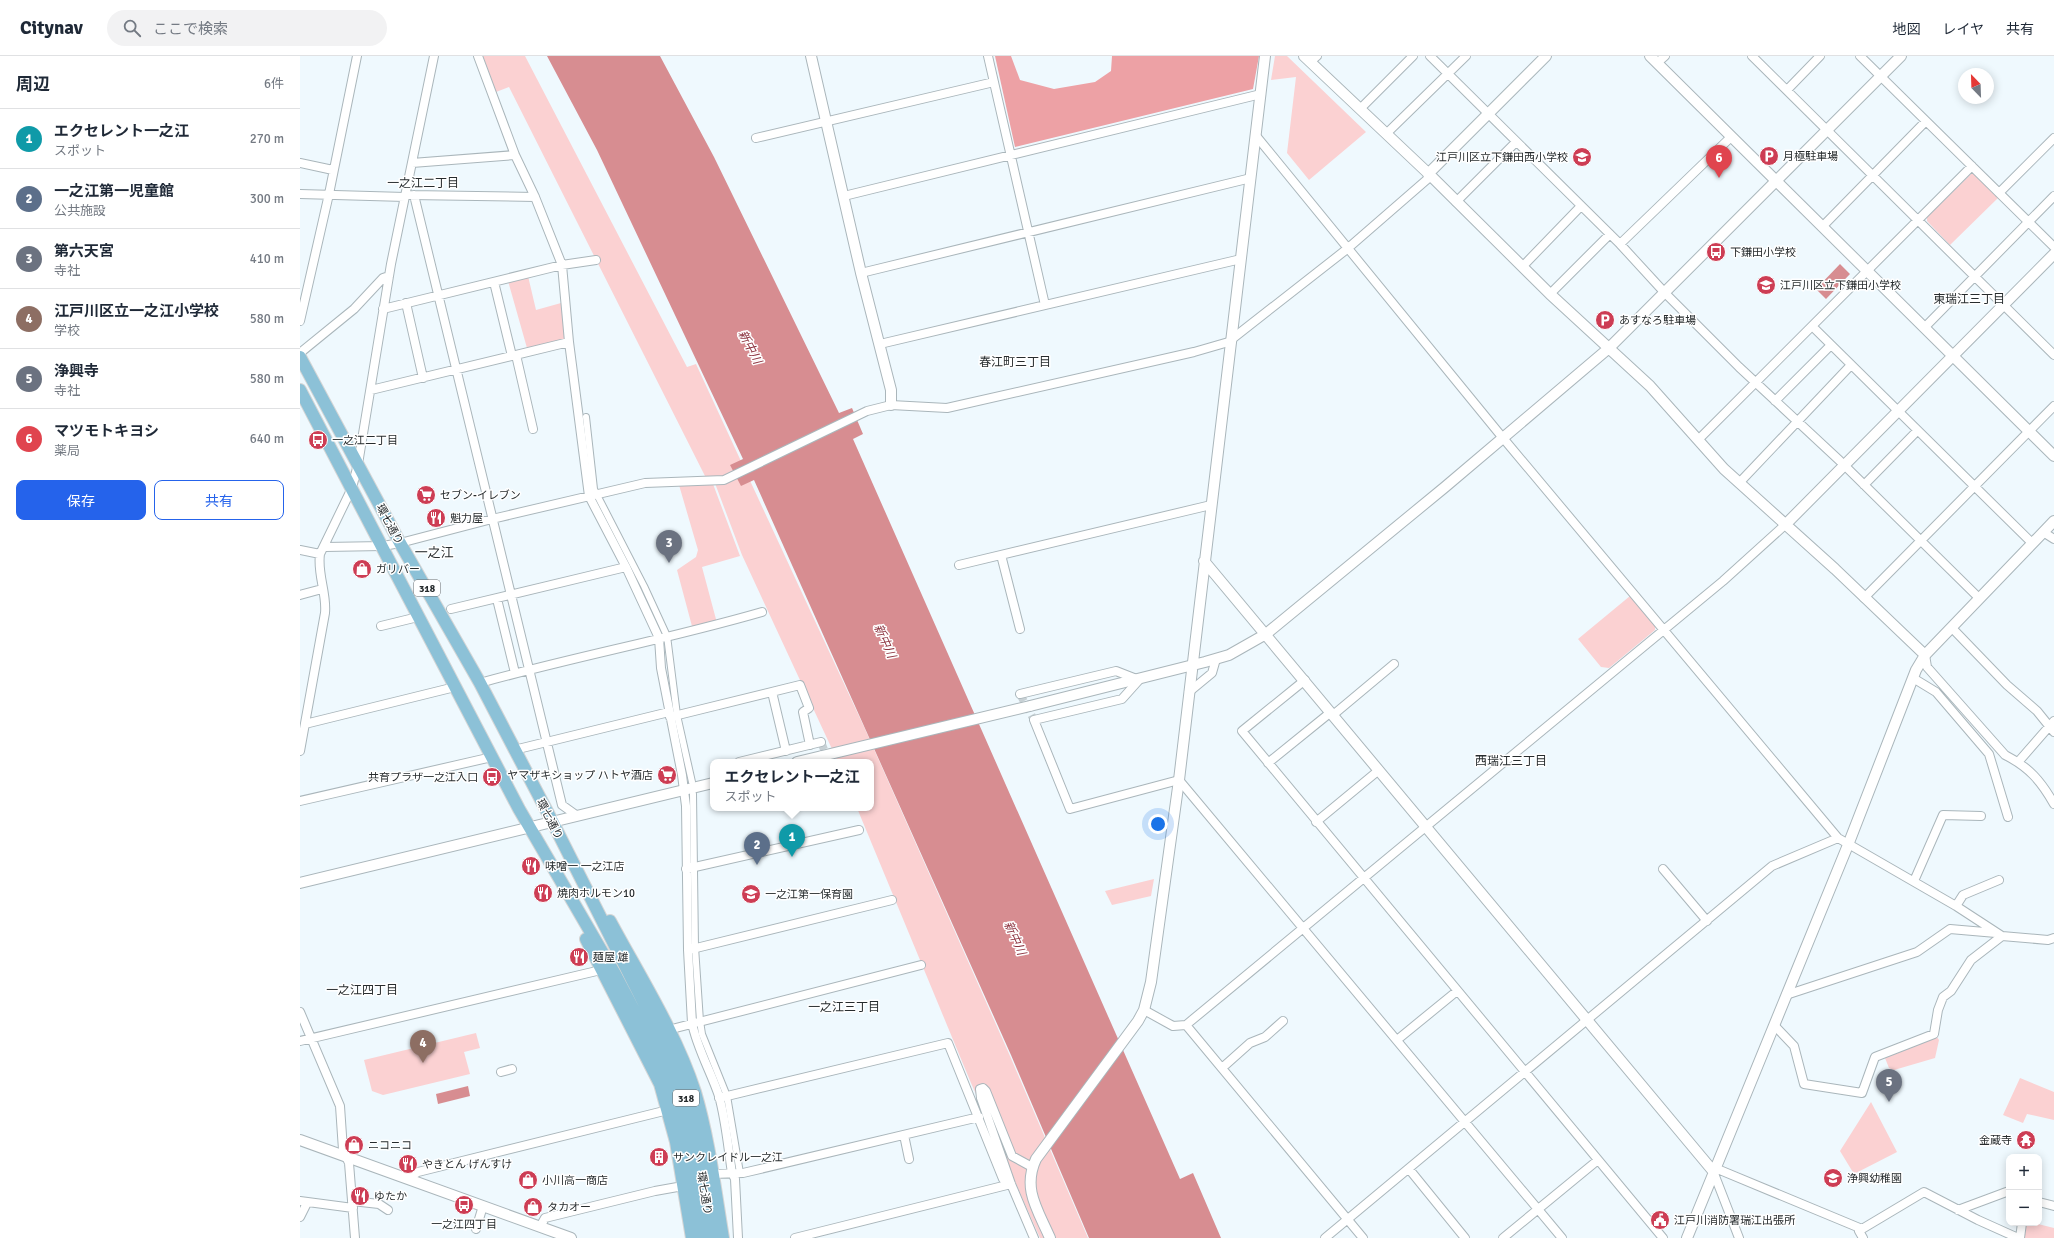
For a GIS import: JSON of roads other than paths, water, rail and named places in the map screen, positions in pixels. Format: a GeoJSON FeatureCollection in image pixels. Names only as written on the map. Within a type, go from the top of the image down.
{"type":"FeatureCollection","features":[{"type":"Feature","properties":{"kind":"main road","name":"環七通り"},"geometry":{"type":"LineString","coordinates":[[300,357],[400,543],[480,683],[552,821],[673,1090],[684,1130],[702,1238]]}},
{"type":"Feature","properties":{"kind":"main road","name":"環七通り"},"geometry":{"type":"LineString","coordinates":[[300,390],[529,827],[620,971],[668,1051],[683,1088],[694,1128],[713,1238]]}},
{"type":"Feature","properties":{"kind":"main road"},"geometry":{"type":"LineString","coordinates":[[552,821],[594,892],[668,1030],[694,1091],[705,1134],[723,1238]]}},
{"type":"Feature","properties":{"kind":"main road"},"geometry":{"type":"LineString","coordinates":[[529,827],[601,970],[652,1066],[668,1110],[692,1238]]}},
{"type":"Feature","properties":{"kind":"street"},"geometry":{"type":"LineString","coordinates":[[300,321],[329,194],[357,56]]}},
{"type":"Feature","properties":{"kind":"street"},"geometry":{"type":"LineString","coordinates":[[300,751],[326,603],[322,589],[318,562],[320,554],[352,488],[358,464],[389,276],[408,195],[412,163],[434,56]]}},
{"type":"Feature","properties":{"kind":"street"},"geometry":{"type":"LineString","coordinates":[[478,56],[515,155],[535,197],[562,265],[569,342],[588,496],[663,637]]}},
{"type":"Feature","properties":{"kind":"street"},"geometry":{"type":"LineString","coordinates":[[811,56],[861,273],[891,390],[891,405]]}},
{"type":"Feature","properties":{"kind":"street"},"geometry":{"type":"LineString","coordinates":[[988,56],[1045,305]]}},
{"type":"Feature","properties":{"kind":"street"},"geometry":{"type":"LineString","coordinates":[[1050,1238],[1030,1186],[1030,1176],[1034,1163],[1138,1020],[1144,1010],[1152,982],[1257,137],[1265,56]]}},
{"type":"Feature","properties":{"kind":"street"},"geometry":{"type":"LineString","coordinates":[[1360,109],[1413,56]]}},
{"type":"Feature","properties":{"kind":"street"},"geometry":{"type":"LineString","coordinates":[[1430,56],[1620,244],[1665,293],[1755,382],[1845,466],[1979,598]]}},
{"type":"Feature","properties":{"kind":"street"},"geometry":{"type":"LineString","coordinates":[[1386,134],[1466,56]]}},
{"type":"Feature","properties":{"kind":"street"},"geometry":{"type":"LineString","coordinates":[[1752,56],[2054,355]]}},
{"type":"Feature","properties":{"kind":"street"},"geometry":{"type":"LineString","coordinates":[[1787,90],[1820,56]]}},
{"type":"Feature","properties":{"kind":"street"},"geometry":{"type":"LineString","coordinates":[[1860,56],[2054,247]]}},
{"type":"Feature","properties":{"kind":"street"},"geometry":{"type":"LineString","coordinates":[[810,759],[1192,666],[1229,655],[1266,634],[1609,348],[1901,56]]}},
{"type":"Feature","properties":{"kind":"street"},"geometry":{"type":"LineString","coordinates":[[325,546],[382,546],[400,543],[492,519],[645,483],[724,480],[867,411],[891,405],[947,408],[1194,352],[1232,340],[1347,249],[1429,175],[1543,57]]}},
{"type":"Feature","properties":{"kind":"street"},"geometry":{"type":"LineString","coordinates":[[1310,58],[1360,109],[1523,266],[1550,294],[1650,386],[1698,440],[1740,482],[1925,655],[1927,667],[2005,755],[2019,761],[2041,782],[2054,804]]}},
{"type":"Feature","properties":{"kind":"street"},"geometry":{"type":"LineString","coordinates":[[1657,58],[1731,137],[2054,456]]}},
{"type":"Feature","properties":{"kind":"street"},"geometry":{"type":"LineString","coordinates":[[756,138],[994,82]]}},
{"type":"Feature","properties":{"kind":"street"},"geometry":{"type":"LineString","coordinates":[[844,196],[1261,94]]}},
{"type":"Feature","properties":{"kind":"street"},"geometry":{"type":"LineString","coordinates":[[1822,227],[1926,122]]}},
{"type":"Feature","properties":{"kind":"street"},"geometry":{"type":"LineString","coordinates":[[1257,137],[1347,249],[1663,630],[1838,838],[1956,906],[2000,935]]}},
{"type":"Feature","properties":{"kind":"street"},"geometry":{"type":"LineString","coordinates":[[1620,244],[1731,137]]}},
{"type":"Feature","properties":{"kind":"street"},"geometry":{"type":"LineString","coordinates":[[1998,193],[2054,138]]}},
{"type":"Feature","properties":{"kind":"street"},"geometry":{"type":"LineString","coordinates":[[1456,202],[1516,142]]}},
{"type":"Feature","properties":{"kind":"street"},"geometry":{"type":"LineString","coordinates":[[412,163],[515,155]]}},
{"type":"Feature","properties":{"kind":"street"},"geometry":{"type":"LineString","coordinates":[[300,163],[333,170]]}},
{"type":"Feature","properties":{"kind":"street"},"geometry":{"type":"LineString","coordinates":[[1698,440],[1972,166]]}},
{"type":"Feature","properties":{"kind":"street"},"geometry":{"type":"LineString","coordinates":[[861,273],[1251,178]]}},
{"type":"Feature","properties":{"kind":"street"},"geometry":{"type":"LineString","coordinates":[[300,194],[535,197]]}},
{"type":"Feature","properties":{"kind":"street"},"geometry":{"type":"LineString","coordinates":[[408,195],[438,296],[562,805],[576,815]]}},
{"type":"Feature","properties":{"kind":"street"},"geometry":{"type":"LineString","coordinates":[[1924,328],[2054,196]]}},
{"type":"Feature","properties":{"kind":"street"},"geometry":{"type":"LineString","coordinates":[[1523,266],[1581,206]]}},
{"type":"Feature","properties":{"kind":"street"},"geometry":{"type":"LineString","coordinates":[[1550,294],[1610,234]]}},
{"type":"Feature","properties":{"kind":"street"},"geometry":{"type":"LineString","coordinates":[[1144,1010],[1173,1026],[1186,1025],[1362,878],[1724,581],[1786,524],[1845,466],[2054,254]]}},
{"type":"Feature","properties":{"kind":"street"},"geometry":{"type":"LineString","coordinates":[[880,344],[1241,259]]}},
{"type":"Feature","properties":{"kind":"street"},"geometry":{"type":"LineString","coordinates":[[383,309],[562,265],[596,260]]}},
{"type":"Feature","properties":{"kind":"street"},"geometry":{"type":"LineString","coordinates":[[300,353],[354,309],[382,278],[389,276]]}},
{"type":"Feature","properties":{"kind":"street"},"geometry":{"type":"LineString","coordinates":[[494,282],[533,429]]}},
{"type":"Feature","properties":{"kind":"street"},"geometry":{"type":"LineString","coordinates":[[406,303],[423,378]]}},
{"type":"Feature","properties":{"kind":"street"},"geometry":{"type":"LineString","coordinates":[[1812,326],[2032,544]]}},
{"type":"Feature","properties":{"kind":"street"},"geometry":{"type":"LineString","coordinates":[[371,390],[569,342]]}},
{"type":"Feature","properties":{"kind":"street"},"geometry":{"type":"LineString","coordinates":[[1775,401],[1831,345]]}},
{"type":"Feature","properties":{"kind":"street"},"geometry":{"type":"LineString","coordinates":[[1740,482],[1851,365]]}},
{"type":"Feature","properties":{"kind":"street"},"geometry":{"type":"LineString","coordinates":[[1864,598],[2054,406]]}},
{"type":"Feature","properties":{"kind":"street"},"geometry":{"type":"LineString","coordinates":[[586,417],[594,489],[644,586],[663,637],[661,668],[689,792],[690,868],[688,904],[696,1022],[694,1034],[723,1097],[728,1137],[736,1173],[738,1238]]}},
{"type":"Feature","properties":{"kind":"street"},"geometry":{"type":"LineString","coordinates":[[1864,485],[1917,431]]}},
{"type":"Feature","properties":{"kind":"street"},"geometry":{"type":"LineString","coordinates":[[958,565],[1211,505]]}},
{"type":"Feature","properties":{"kind":"street"},"geometry":{"type":"LineString","coordinates":[[1687,1238],[1848,845],[1913,678],[1925,655],[2054,521]]}},
{"type":"Feature","properties":{"kind":"street"},"geometry":{"type":"LineString","coordinates":[[2043,532],[2054,539]]}},
{"type":"Feature","properties":{"kind":"street"},"geometry":{"type":"LineString","coordinates":[[300,550],[320,554]]}},
{"type":"Feature","properties":{"kind":"street"},"geometry":{"type":"LineString","coordinates":[[1001,555],[1020,629]]}},
{"type":"Feature","properties":{"kind":"street"},"geometry":{"type":"LineString","coordinates":[[1204,561],[1714,1170],[1740,1238]]}},
{"type":"Feature","properties":{"kind":"street"},"geometry":{"type":"LineString","coordinates":[[450,610],[626,567]]}},
{"type":"Feature","properties":{"kind":"street"},"geometry":{"type":"LineString","coordinates":[[300,595],[322,589]]}},
{"type":"Feature","properties":{"kind":"street"},"geometry":{"type":"LineString","coordinates":[[497,599],[515,673]]}},
{"type":"Feature","properties":{"kind":"street"},"geometry":{"type":"LineString","coordinates":[[480,683],[762,612]]}},
{"type":"Feature","properties":{"kind":"street"},"geometry":{"type":"LineString","coordinates":[[381,626],[418,617]]}},
{"type":"Feature","properties":{"kind":"street"},"geometry":{"type":"LineString","coordinates":[[1952,628],[2007,685],[2052,726],[2019,761]]}},
{"type":"Feature","properties":{"kind":"street"},"geometry":{"type":"LineString","coordinates":[[1189,692],[1212,673],[1216,659]]}},
{"type":"Feature","properties":{"kind":"street"},"geometry":{"type":"LineString","coordinates":[[1268,763],[1394,664]]}},
{"type":"Feature","properties":{"kind":"street"},"geometry":{"type":"LineString","coordinates":[[1020,694],[1116,671],[1139,680]]}},
{"type":"Feature","properties":{"kind":"street"},"geometry":{"type":"LineString","coordinates":[[1913,678],[1936,692],[1989,754],[2008,817]]}},
{"type":"Feature","properties":{"kind":"street"},"geometry":{"type":"LineString","coordinates":[[1139,680],[1122,699],[1034,720],[1070,809],[1178,780]]}},
{"type":"Feature","properties":{"kind":"street"},"geometry":{"type":"LineString","coordinates":[[1305,680],[1242,731],[1362,878],[1663,1238]]}},
{"type":"Feature","properties":{"kind":"street"},"geometry":{"type":"LineString","coordinates":[[514,750],[800,685],[809,708],[803,712],[810,745]]}},
{"type":"Feature","properties":{"kind":"street"},"geometry":{"type":"LineString","coordinates":[[304,724],[455,688]]}},
{"type":"Feature","properties":{"kind":"street"},"geometry":{"type":"LineString","coordinates":[[772,692],[786,751]]}},
{"type":"Feature","properties":{"kind":"street"},"geometry":{"type":"LineString","coordinates":[[672,715],[692,782]]}},
{"type":"Feature","properties":{"kind":"street"},"geometry":{"type":"LineString","coordinates":[[752,759],[821,742]]}},
{"type":"Feature","properties":{"kind":"street"},"geometry":{"type":"LineString","coordinates":[[300,801],[492,757]]}},
{"type":"Feature","properties":{"kind":"street"},"geometry":{"type":"LineString","coordinates":[[1316,822],[1379,770]]}},
{"type":"Feature","properties":{"kind":"street"},"geometry":{"type":"LineString","coordinates":[[1178,780],[1562,1238]]}},
{"type":"Feature","properties":{"kind":"street"},"geometry":{"type":"LineString","coordinates":[[300,883],[576,815],[689,792],[710,783]]}},
{"type":"Feature","properties":{"kind":"street"},"geometry":{"type":"LineString","coordinates":[[1914,881],[1943,814],[1981,816]]}},
{"type":"Feature","properties":{"kind":"street"},"geometry":{"type":"LineString","coordinates":[[690,868],[859,830]]}},
{"type":"Feature","properties":{"kind":"street"},"geometry":{"type":"LineString","coordinates":[[1325,1238],[1772,866],[1838,838]]}},
{"type":"Feature","properties":{"kind":"street"},"geometry":{"type":"LineString","coordinates":[[1663,869],[1707,921]]}},
{"type":"Feature","properties":{"kind":"street"},"geometry":{"type":"LineString","coordinates":[[1956,906],[1963,895],[1999,880]]}},
{"type":"Feature","properties":{"kind":"street"},"geometry":{"type":"LineString","coordinates":[[692,948],[892,900]]}},
{"type":"Feature","properties":{"kind":"street"},"geometry":{"type":"LineString","coordinates":[[1786,995],[1917,952],[1950,929],[2048,940],[2054,938]]}},
{"type":"Feature","properties":{"kind":"street"},"geometry":{"type":"LineString","coordinates":[[1774,1025],[1794,1046],[1804,1084],[1862,1093],[1875,1057],[1934,1034],[1938,1010],[1943,997],[1950,991],[1971,960],[1995,944],[2000,935]]}},
{"type":"Feature","properties":{"kind":"street"},"geometry":{"type":"LineString","coordinates":[[668,1030],[921,965]]}},
{"type":"Feature","properties":{"kind":"street"},"geometry":{"type":"LineString","coordinates":[[300,1042],[601,970]]}},
{"type":"Feature","properties":{"kind":"street"},"geometry":{"type":"LineString","coordinates":[[1397,1040],[1457,991]]}},
{"type":"Feature","properties":{"kind":"street"},"geometry":{"type":"LineString","coordinates":[[300,1012],[340,1106],[343,1150],[349,1163],[356,1238]]}},
{"type":"Feature","properties":{"kind":"street"},"geometry":{"type":"LineString","coordinates":[[1222,1068],[1250,1043],[1265,1037],[1283,1021]]}},
{"type":"Feature","properties":{"kind":"street"},"geometry":{"type":"LineString","coordinates":[[1186,1025],[1363,1238]]}},
{"type":"Feature","properties":{"kind":"street"},"geometry":{"type":"LineString","coordinates":[[723,1097],[948,1044],[1003,1179],[1011,1184]]}},
{"type":"Feature","properties":{"kind":"street"},"geometry":{"type":"LineString","coordinates":[[501,1072],[512,1069]]}},
{"type":"Feature","properties":{"kind":"street"},"geometry":{"type":"LineString","coordinates":[[1034,1163],[1012,1156],[986,1091],[983,1088],[980,1090],[980,1098],[1011,1184],[1034,1238]]}},
{"type":"Feature","properties":{"kind":"street"},"geometry":{"type":"LineString","coordinates":[[408,1178],[418,1172],[668,1110]]}},
{"type":"Feature","properties":{"kind":"street"},"geometry":{"type":"LineString","coordinates":[[712,1174],[736,1173],[979,1117]]}},
{"type":"Feature","properties":{"kind":"street"},"geometry":{"type":"LineString","coordinates":[[904,1135],[910,1160]]}},
{"type":"Feature","properties":{"kind":"street"},"geometry":{"type":"LineString","coordinates":[[300,1140],[571,1238]]}},
{"type":"Feature","properties":{"kind":"street"},"geometry":{"type":"LineString","coordinates":[[1504,1238],[1598,1160]]}},
{"type":"Feature","properties":{"kind":"street"},"geometry":{"type":"LineString","coordinates":[[1408,1169],[1465,1238]]}},
{"type":"Feature","properties":{"kind":"street"},"geometry":{"type":"LineString","coordinates":[[1714,1170],[1862,1229]]}},
{"type":"Feature","properties":{"kind":"street"},"geometry":{"type":"LineString","coordinates":[[796,1238],[1011,1184]]}},
{"type":"Feature","properties":{"kind":"street"},"geometry":{"type":"LineString","coordinates":[[540,1226],[545,1218],[655,1191],[683,1186]]}},
{"type":"Feature","properties":{"kind":"street"},"geometry":{"type":"LineString","coordinates":[[1863,1238],[1859,1231],[1924,1192],[1958,1210],[2019,1238],[2021,1226]]}},
{"type":"Feature","properties":{"kind":"street"},"geometry":{"type":"LineString","coordinates":[[1958,1210],[2006,1192]]}},
{"type":"Feature","properties":{"kind":"street"},"geometry":{"type":"LineString","coordinates":[[300,1217],[304,1202],[380,1204],[388,1210]]}},
{"type":"Feature","properties":{"kind":"street"},"geometry":{"type":"LineString","coordinates":[[2042,1203],[2054,1206]]}},
{"type":"Feature","properties":{"kind":"street"},"geometry":{"type":"LineString","coordinates":[[476,1230],[483,1206]]}},
{"type":"Feature","properties":{"kind":"water","name":"新中川"},"geometry":{"type":"Polygon","coordinates":[[[547,56],[660,56],[714,157],[839,413],[852,408],[863,434],[853,439],[1180,1179],[1193,1173],[1221,1238],[1089,1238],[1011,1055],[754,480],[741,486],[730,465],[743,459],[597,150],[547,56]]]}},
{"type":"Feature","properties":{"kind":"water"},"geometry":{"type":"Polygon","coordinates":[[[1840,264],[1850,274],[1826,299],[1816,289],[1840,264]]]}},
{"type":"Feature","properties":{"kind":"water"},"geometry":{"type":"Polygon","coordinates":[[[468,1086],[470,1096],[438,1104],[436,1094],[468,1086]]]}},
{"type":"Feature","properties":{"kind":"tunnel"},"geometry":{"type":"LineString","coordinates":[[1020,694],[1034,720]]}},
{"type":"Feature","properties":{"kind":"tunnel"},"geometry":{"type":"LineString","coordinates":[[821,742],[828,759]]}},
{"type":"Feature","properties":{"kind":"place","name":"月極駐車場"},"geometry":{"type":"Point","coordinates":[1769,156]}},
{"type":"Feature","properties":{"kind":"place","name":"江戸川区立下鎌田西小学校"},"geometry":{"type":"Point","coordinates":[1582,157]}},
{"type":"Feature","properties":{"kind":"place","name":"マツモトキヨシ"},"geometry":{"type":"Point","coordinates":[1719,178]}},
{"type":"Feature","properties":{"kind":"place","name":"下鎌田小学校"},"geometry":{"type":"Point","coordinates":[1716,252]}},
{"type":"Feature","properties":{"kind":"place","name":"江戸川区立下鎌田小学校"},"geometry":{"type":"Point","coordinates":[1766,285]}},
{"type":"Feature","properties":{"kind":"place","name":"あすなろ駐車場"},"geometry":{"type":"Point","coordinates":[1605,320]}},
{"type":"Feature","properties":{"kind":"place","name":"一之江二丁目"},"geometry":{"type":"Point","coordinates":[318,440]}},
{"type":"Feature","properties":{"kind":"place","name":"セブン-イレブン"},"geometry":{"type":"Point","coordinates":[426,495]}},
{"type":"Feature","properties":{"kind":"place","name":"魁力屋"},"geometry":{"type":"Point","coordinates":[436,518]}},
{"type":"Feature","properties":{"kind":"place","name":"第六天宮"},"geometry":{"type":"Point","coordinates":[669,563]}},
{"type":"Feature","properties":{"kind":"place","name":"ガリバー"},"geometry":{"type":"Point","coordinates":[362,569]}},
{"type":"Feature","properties":{"kind":"place","name":"ヤマザキショップ ハトヤ酒店"},"geometry":{"type":"Point","coordinates":[667,775]}},
{"type":"Feature","properties":{"kind":"place","name":"共育プラザ一之江入口"},"geometry":{"type":"Point","coordinates":[492,777]}},
{"type":"Feature","properties":{"kind":"place","name":"エクセレント一之江"},"geometry":{"type":"Point","coordinates":[792,857]}},
{"type":"Feature","properties":{"kind":"place","name":"一之江第一児童館"},"geometry":{"type":"Point","coordinates":[757,865]}},
{"type":"Feature","properties":{"kind":"place","name":"味噌一 一之江店"},"geometry":{"type":"Point","coordinates":[531,866]}},
{"type":"Feature","properties":{"kind":"place","name":"焼肉ホルモン10"},"geometry":{"type":"Point","coordinates":[543,893]}},
{"type":"Feature","properties":{"kind":"place","name":"一之江第一保育園"},"geometry":{"type":"Point","coordinates":[751,894]}},
{"type":"Feature","properties":{"kind":"place","name":"麺屋 雄"},"geometry":{"type":"Point","coordinates":[579,957]}},
{"type":"Feature","properties":{"kind":"place","name":"江戸川区立一之江小学校"},"geometry":{"type":"Point","coordinates":[423,1063]}},
{"type":"Feature","properties":{"kind":"place","name":"浄興寺"},"geometry":{"type":"Point","coordinates":[1889,1102]}},
{"type":"Feature","properties":{"kind":"place","name":"金蔵寺"},"geometry":{"type":"Point","coordinates":[2026,1140]}},
{"type":"Feature","properties":{"kind":"place","name":"ニコニコ"},"geometry":{"type":"Point","coordinates":[354,1145]}},
{"type":"Feature","properties":{"kind":"place","name":"サンクレイドル一之江"},"geometry":{"type":"Point","coordinates":[659,1157]}},
{"type":"Feature","properties":{"kind":"place","name":"やきとん げんすけ"},"geometry":{"type":"Point","coordinates":[408,1164]}},
{"type":"Feature","properties":{"kind":"place","name":"浄興幼稚園"},"geometry":{"type":"Point","coordinates":[1833,1178]}},
{"type":"Feature","properties":{"kind":"place","name":"小川高一商店"},"geometry":{"type":"Point","coordinates":[528,1180]}},
{"type":"Feature","properties":{"kind":"place","name":"ゆたか"},"geometry":{"type":"Point","coordinates":[360,1196]}},
{"type":"Feature","properties":{"kind":"place","name":"一之江四丁目"},"geometry":{"type":"Point","coordinates":[464,1205]}},
{"type":"Feature","properties":{"kind":"place","name":"タカオー"},"geometry":{"type":"Point","coordinates":[533,1207]}},
{"type":"Feature","properties":{"kind":"place","name":"江戸川消防署瑞江出張所"},"geometry":{"type":"Point","coordinates":[1660,1220]}},
{"type":"Feature","properties":{"kind":"district","name":"一之江二丁目"},"geometry":{"type":"Point","coordinates":[423,183]}},
{"type":"Feature","properties":{"kind":"district","name":"東瑞江三丁目"},"geometry":{"type":"Point","coordinates":[1969,299]}},
{"type":"Feature","properties":{"kind":"district","name":"春江町三丁目"},"geometry":{"type":"Point","coordinates":[1015,362]}},
{"type":"Feature","properties":{"kind":"district","name":"一之江"},"geometry":{"type":"Point","coordinates":[434,552]}},
{"type":"Feature","properties":{"kind":"district","name":"西瑞江三丁目"},"geometry":{"type":"Point","coordinates":[1511,761]}},
{"type":"Feature","properties":{"kind":"district","name":"一之江四丁目"},"geometry":{"type":"Point","coordinates":[362,990]}},
{"type":"Feature","properties":{"kind":"district","name":"一之江三丁目"},"geometry":{"type":"Point","coordinates":[844,1007]}}]}
